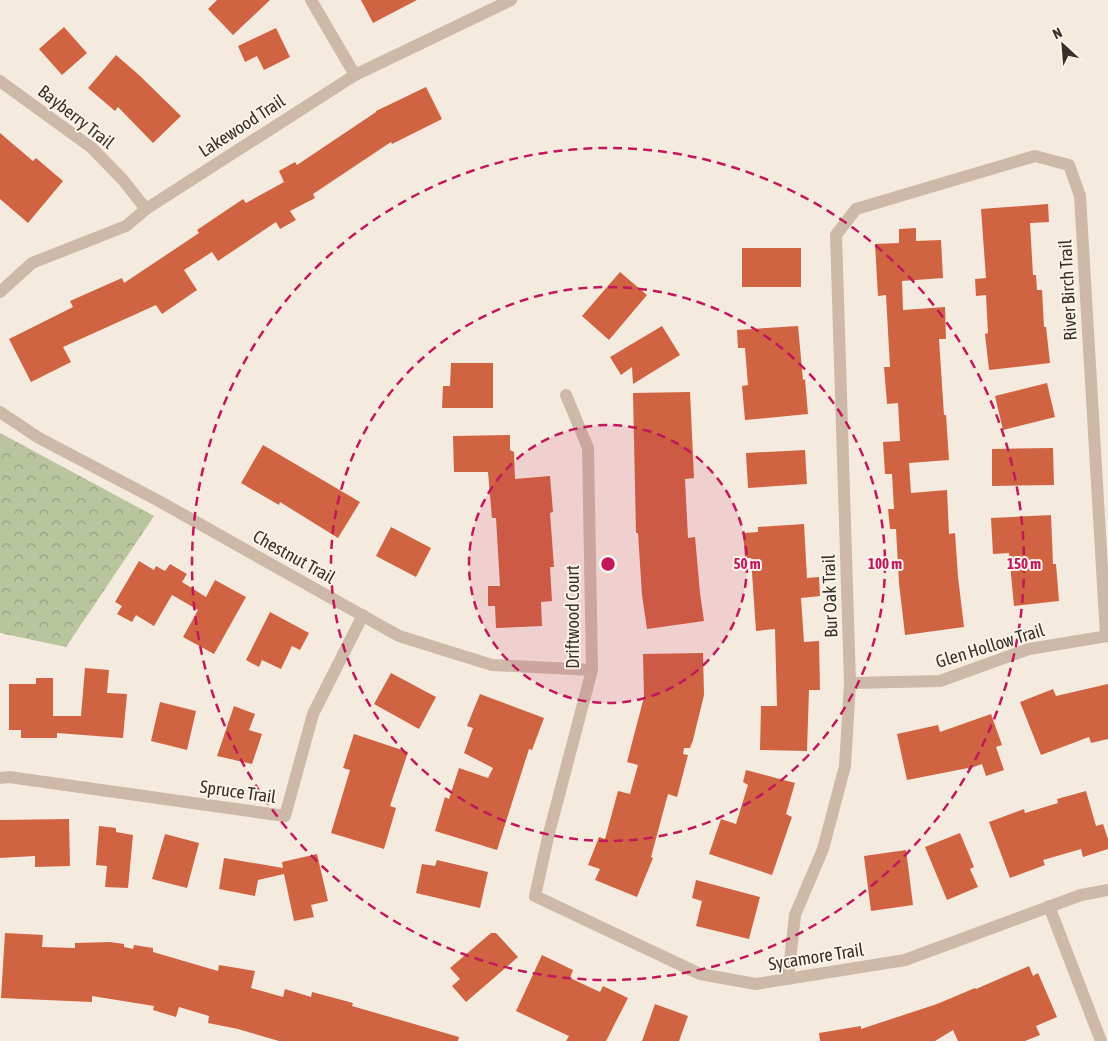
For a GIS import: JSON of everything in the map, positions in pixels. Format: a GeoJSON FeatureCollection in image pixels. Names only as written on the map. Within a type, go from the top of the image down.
{"type":"FeatureCollection","features":[{"type":"Feature","properties":{"kind":"street"},"geometry":{"type":"LineString","coordinates":[[312,0],[355,76]]}},
{"type":"Feature","properties":{"kind":"street","name":"Lakewood Trail"},"geometry":{"type":"LineString","coordinates":[[0,292],[32,263],[126,226],[146,209],[355,76],[511,0]]}},
{"type":"Feature","properties":{"kind":"street","name":"Bayberry Trail"},"geometry":{"type":"LineString","coordinates":[[0,81],[92,148],[123,180],[146,209]]}},
{"type":"Feature","properties":{"kind":"street","name":"River Birch Trail"},"geometry":{"type":"LineString","coordinates":[[856,209],[1035,156],[1069,165],[1080,196],[1107,636]]}},
{"type":"Feature","properties":{"kind":"street","name":"Bur Oak Trail"},"geometry":{"type":"LineString","coordinates":[[788,979],[795,915],[823,849],[845,766],[850,683],[836,235],[856,209]]}},
{"type":"Feature","properties":{"kind":"street","name":"Driftwood Court"},"geometry":{"type":"LineString","coordinates":[[535,896],[549,834],[592,670],[588,448],[566,396]]}},
{"type":"Feature","properties":{"kind":"street","name":"Chestnut Trail"},"geometry":{"type":"LineString","coordinates":[[0,412],[39,438],[158,500],[399,636],[492,665],[592,670]]}},
{"type":"Feature","properties":{"kind":"street","name":"Spruce Trail"},"geometry":{"type":"LineString","coordinates":[[0,778],[9,777],[285,816],[313,714],[363,615]]}},
{"type":"Feature","properties":{"kind":"street","name":"Glen Hollow Trail"},"geometry":{"type":"LineString","coordinates":[[850,683],[940,681],[1029,649],[1107,636]]}},
{"type":"Feature","properties":{"kind":"street","name":"Sycamore Trail"},"geometry":{"type":"LineString","coordinates":[[535,896],[700,974],[756,984],[906,960],[1049,906],[1081,895],[1108,890]]}},
{"type":"Feature","properties":{"kind":"street"},"geometry":{"type":"LineString","coordinates":[[1049,906],[1101,1041]]}},
{"type":"Feature","properties":{"kind":"green space"},"geometry":{"type":"Polygon","coordinates":[[[0,433],[154,516],[66,647],[0,633],[0,433]]]}},
{"type":"Feature","properties":{"kind":"building"},"geometry":{"type":"Polygon","coordinates":[[[217,0],[270,0],[233,35],[208,9],[217,0]]]}},
{"type":"Feature","properties":{"kind":"building"},"geometry":{"type":"Polygon","coordinates":[[[361,0],[417,0],[373,23],[361,0]]]}},
{"type":"Feature","properties":{"kind":"building"},"geometry":{"type":"Polygon","coordinates":[[[64,27],[87,53],[62,75],[39,49],[64,27]]]}},
{"type":"Feature","properties":{"kind":"building"},"geometry":{"type":"Polygon","coordinates":[[[276,28],[290,57],[264,70],[257,56],[245,62],[238,46],[276,28]]]}},
{"type":"Feature","properties":{"kind":"building"},"geometry":{"type":"Polygon","coordinates":[[[116,55],[181,116],[153,143],[118,107],[115,111],[88,88],[116,55]]]}},
{"type":"Feature","properties":{"kind":"building"},"geometry":{"type":"Polygon","coordinates":[[[426,87],[442,119],[392,144],[391,142],[313,194],[315,198],[290,211],[296,220],[280,229],[276,222],[218,261],[212,252],[184,270],[197,290],[162,314],[156,305],[63,347],[71,362],[31,382],[9,339],[73,307],[70,301],[122,278],[124,283],[199,233],[197,230],[243,199],[246,203],[284,182],[279,171],[295,162],[297,165],[376,111],[426,87]]]}},
{"type":"Feature","properties":{"kind":"building"},"geometry":{"type":"Polygon","coordinates":[[[0,133],[33,161],[36,158],[63,181],[28,223],[0,199],[0,133]]]}},
{"type":"Feature","properties":{"kind":"building"},"geometry":{"type":"Polygon","coordinates":[[[1048,204],[1049,222],[1030,223],[1033,275],[1036,275],[1037,290],[1042,290],[1044,327],[1046,327],[1050,363],[989,370],[985,334],[988,333],[986,295],[976,296],[975,279],[986,278],[981,209],[1048,204]]]}},
{"type":"Feature","properties":{"kind":"building"},"geometry":{"type":"Polygon","coordinates":[[[916,228],[916,241],[941,240],[943,278],[902,281],[903,310],[945,307],[946,339],[939,339],[949,460],[909,463],[911,493],[947,490],[949,534],[955,533],[964,627],[905,635],[899,583],[896,529],[890,529],[888,509],[894,509],[892,474],[885,474],[883,442],[900,441],[898,403],[887,404],[884,367],[890,367],[886,295],[878,296],[875,244],[899,243],[899,229],[916,228]]]}},
{"type":"Feature","properties":{"kind":"building"},"geometry":{"type":"Polygon","coordinates":[[[742,248],[801,248],[801,287],[742,287],[742,248]]]}},
{"type":"Feature","properties":{"kind":"building"},"geometry":{"type":"Polygon","coordinates":[[[620,272],[647,295],[609,340],[582,316],[620,272]]]}},
{"type":"Feature","properties":{"kind":"building"},"geometry":{"type":"Polygon","coordinates":[[[662,326],[680,355],[633,384],[632,367],[621,375],[610,357],[662,326]]]}},
{"type":"Feature","properties":{"kind":"building"},"geometry":{"type":"Polygon","coordinates":[[[798,326],[808,414],[745,420],[742,386],[748,385],[745,348],[738,348],[737,330],[798,326]]]}},
{"type":"Feature","properties":{"kind":"building"},"geometry":{"type":"Polygon","coordinates":[[[451,363],[493,363],[493,408],[442,408],[443,386],[450,386],[451,363]]]}},
{"type":"Feature","properties":{"kind":"building"},"geometry":{"type":"Polygon","coordinates":[[[1047,383],[1055,417],[1003,430],[995,396],[1047,383]]]}},
{"type":"Feature","properties":{"kind":"building"},"geometry":{"type":"Polygon","coordinates":[[[690,392],[694,478],[685,479],[688,538],[695,537],[704,621],[647,629],[642,595],[638,533],[636,533],[633,393],[690,392]]]}},
{"type":"Feature","properties":{"kind":"building"},"geometry":{"type":"Polygon","coordinates":[[[510,435],[510,450],[514,452],[515,479],[550,476],[553,512],[550,513],[554,567],[550,567],[552,601],[541,602],[542,626],[496,628],[495,606],[488,606],[488,586],[500,586],[496,518],[492,518],[488,472],[454,472],[453,436],[510,435]]]}},
{"type":"Feature","properties":{"kind":"building"},"geometry":{"type":"Polygon","coordinates":[[[263,445],[360,502],[338,538],[280,502],[279,505],[241,483],[263,445]]]}},
{"type":"Feature","properties":{"kind":"building"},"geometry":{"type":"Polygon","coordinates":[[[1053,448],[1054,485],[992,486],[992,449],[1053,448]]]}},
{"type":"Feature","properties":{"kind":"building"},"geometry":{"type":"Polygon","coordinates":[[[805,450],[807,484],[748,488],[746,453],[805,450]]]}},
{"type":"Feature","properties":{"kind":"building"},"geometry":{"type":"Polygon","coordinates":[[[1051,515],[1053,564],[1056,564],[1059,601],[1014,606],[1009,553],[993,554],[991,518],[1051,515]]]}},
{"type":"Feature","properties":{"kind":"building"},"geometry":{"type":"Polygon","coordinates":[[[804,524],[807,578],[819,577],[820,596],[801,598],[804,642],[819,641],[820,690],[809,690],[807,751],[760,750],[761,706],[777,706],[775,629],[756,631],[751,558],[745,558],[743,533],[758,532],[758,527],[804,524]]]}},
{"type":"Feature","properties":{"kind":"building"},"geometry":{"type":"Polygon","coordinates":[[[391,527],[431,548],[416,577],[376,556],[391,527]]]}},
{"type":"Feature","properties":{"kind":"building"},"geometry":{"type":"Polygon","coordinates":[[[139,561],[154,570],[156,566],[165,571],[170,564],[187,574],[182,582],[206,597],[215,580],[246,597],[214,654],[183,637],[198,610],[172,595],[154,626],[136,615],[132,622],[117,614],[122,606],[115,602],[139,561]]]}},
{"type":"Feature","properties":{"kind":"building"},"geometry":{"type":"Polygon","coordinates":[[[270,612],[309,633],[300,650],[292,646],[281,669],[262,660],[259,667],[246,660],[270,612]]]}},
{"type":"Feature","properties":{"kind":"building"},"geometry":{"type":"Polygon","coordinates":[[[703,653],[704,695],[693,740],[690,748],[684,748],[683,754],[688,755],[677,797],[668,794],[651,857],[653,858],[637,897],[595,880],[600,869],[588,865],[599,837],[605,839],[618,791],[630,794],[638,765],[627,762],[644,697],[643,654],[703,653]]]}},
{"type":"Feature","properties":{"kind":"building"},"geometry":{"type":"Polygon","coordinates":[[[85,668],[109,670],[107,693],[127,694],[123,738],[57,733],[57,738],[21,738],[21,730],[9,730],[9,684],[36,684],[36,678],[53,678],[53,716],[81,716],[85,668]]]}},
{"type":"Feature","properties":{"kind":"building"},"geometry":{"type":"Polygon","coordinates":[[[391,673],[436,697],[419,729],[374,704],[391,673]]]}},
{"type":"Feature","properties":{"kind":"building"},"geometry":{"type":"Polygon","coordinates":[[[1108,684],[1108,739],[1091,743],[1089,737],[1041,755],[1020,702],[1053,689],[1056,696],[1108,684]]]}},
{"type":"Feature","properties":{"kind":"building"},"geometry":{"type":"Polygon","coordinates":[[[480,694],[544,718],[532,750],[529,749],[497,850],[435,831],[445,797],[449,799],[459,768],[488,778],[493,768],[464,753],[473,728],[467,726],[480,694]]]}},
{"type":"Feature","properties":{"kind":"building"},"geometry":{"type":"Polygon","coordinates":[[[160,702],[196,711],[187,750],[151,741],[160,702]]]}},
{"type":"Feature","properties":{"kind":"building"},"geometry":{"type":"Polygon","coordinates":[[[234,706],[255,714],[249,730],[262,734],[252,764],[217,756],[234,706]]]}},
{"type":"Feature","properties":{"kind":"building"},"geometry":{"type":"Polygon","coordinates":[[[991,714],[1002,745],[996,747],[1004,770],[986,776],[982,764],[968,769],[907,780],[897,734],[938,725],[940,732],[991,714]]]}},
{"type":"Feature","properties":{"kind":"building"},"geometry":{"type":"Polygon","coordinates":[[[354,734],[408,752],[390,806],[396,808],[384,849],[331,833],[350,770],[343,768],[354,734]]]}},
{"type":"Feature","properties":{"kind":"building"},"geometry":{"type":"Polygon","coordinates":[[[746,770],[795,783],[786,814],[792,817],[772,875],[709,854],[721,819],[736,824],[748,785],[743,782],[746,770]]]}},
{"type":"Feature","properties":{"kind":"building"},"geometry":{"type":"Polygon","coordinates":[[[1086,791],[1096,826],[1103,824],[1108,839],[1108,849],[1083,857],[1081,849],[1043,860],[1045,865],[1010,878],[989,822],[1024,809],[1025,813],[1058,803],[1057,799],[1086,791]]]}},
{"type":"Feature","properties":{"kind":"building"},"geometry":{"type":"Polygon","coordinates":[[[69,819],[70,866],[35,867],[35,856],[0,858],[0,820],[69,819]]]}},
{"type":"Feature","properties":{"kind":"building"},"geometry":{"type":"Polygon","coordinates":[[[99,826],[116,828],[116,832],[133,835],[128,888],[105,887],[107,866],[96,865],[99,826]]]}},
{"type":"Feature","properties":{"kind":"building"},"geometry":{"type":"Polygon","coordinates":[[[960,833],[974,867],[970,869],[978,887],[947,900],[925,847],[960,833]]]}},
{"type":"Feature","properties":{"kind":"building"},"geometry":{"type":"Polygon","coordinates":[[[165,834],[199,843],[187,888],[152,879],[165,834]]]}},
{"type":"Feature","properties":{"kind":"building"},"geometry":{"type":"Polygon","coordinates":[[[906,850],[913,905],[871,911],[864,856],[906,850]]]}},
{"type":"Feature","properties":{"kind":"building"},"geometry":{"type":"Polygon","coordinates":[[[317,854],[328,901],[311,905],[314,917],[294,921],[284,874],[258,880],[255,896],[219,889],[224,858],[283,868],[282,862],[317,854]]]}},
{"type":"Feature","properties":{"kind":"building"},"geometry":{"type":"Polygon","coordinates":[[[437,860],[488,872],[480,908],[416,893],[422,864],[435,866],[437,860]]]}},
{"type":"Feature","properties":{"kind":"building"},"geometry":{"type":"Polygon","coordinates":[[[696,880],[760,897],[749,939],[696,926],[702,901],[692,898],[696,880]]]}},
{"type":"Feature","properties":{"kind":"building"},"geometry":{"type":"Polygon","coordinates":[[[5,933],[43,935],[42,947],[75,948],[75,943],[110,942],[124,944],[124,947],[133,949],[134,945],[153,948],[153,952],[218,971],[219,965],[255,971],[251,988],[283,997],[285,989],[311,997],[312,992],[353,1003],[352,1006],[459,1037],[458,1041],[279,1041],[238,1029],[208,1023],[209,1016],[179,1007],[176,1017],[153,1010],[154,1006],[92,996],[92,1002],[1,998],[5,933]]]}},
{"type":"Feature","properties":{"kind":"building"},"geometry":{"type":"Polygon","coordinates":[[[491,933],[496,933],[518,957],[466,1002],[452,986],[460,979],[450,968],[491,933]]]}},
{"type":"Feature","properties":{"kind":"building"},"geometry":{"type":"Polygon","coordinates":[[[542,955],[573,970],[570,978],[600,992],[603,986],[628,998],[606,1041],[566,1041],[569,1036],[516,1011],[542,955]]]}},
{"type":"Feature","properties":{"kind":"building"},"geometry":{"type":"Polygon","coordinates":[[[1029,966],[1033,976],[1038,973],[1057,1017],[1036,1026],[1040,1035],[1025,1041],[958,1041],[953,1030],[935,1041],[820,1041],[819,1033],[861,1026],[861,1029],[937,1004],[1029,966]]]}},
{"type":"Feature","properties":{"kind":"building"},"geometry":{"type":"Polygon","coordinates":[[[655,1004],[688,1016],[679,1041],[642,1041],[655,1004]]]}}]}
